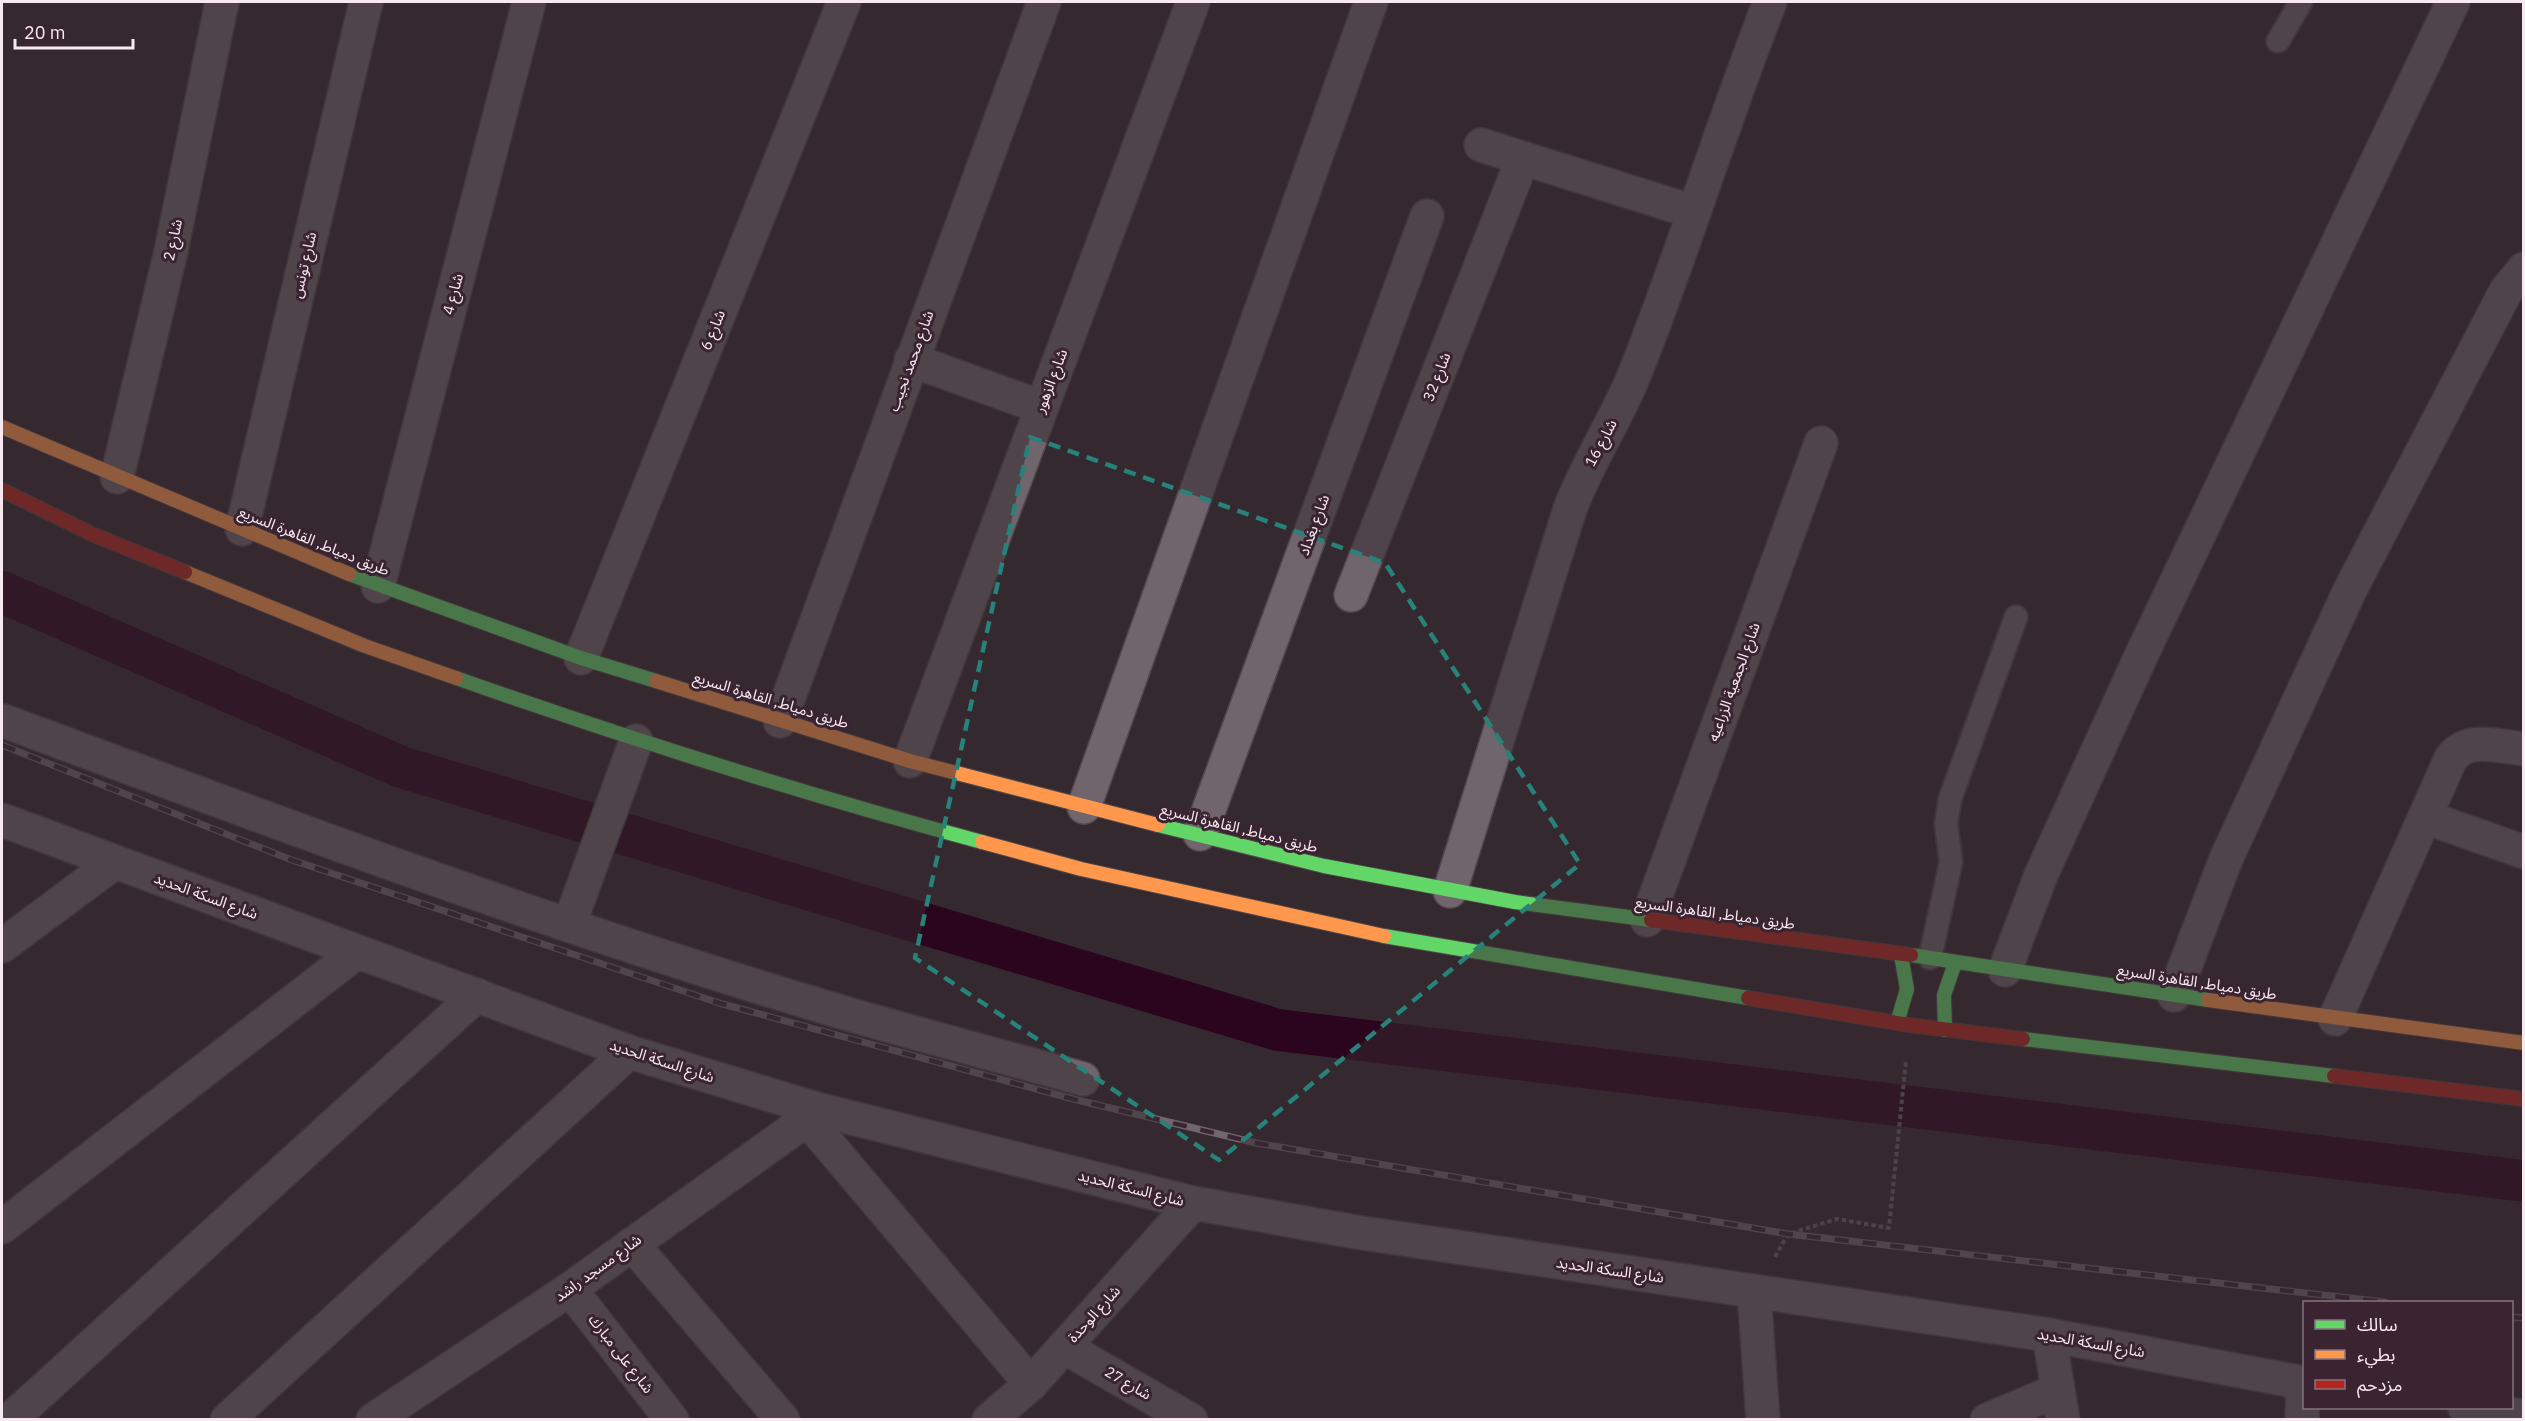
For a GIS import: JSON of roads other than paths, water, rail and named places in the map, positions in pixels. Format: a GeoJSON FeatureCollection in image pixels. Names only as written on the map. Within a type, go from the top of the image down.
{"type":"FeatureCollection","features":[{"type":"Feature","properties":{"kind":"highway","name":"طريق دمياط, القاهرة السريع"},"geometry":{"type":"LineString","coordinates":[[2,427],[378,586],[581,658],[910,760],[1084,807],[1324,866],[1450,891],[1930,958],[2335,1019],[2523,1043]]}},
{"type":"Feature","properties":{"kind":"highway"},"geometry":{"type":"LineString","coordinates":[[2,490],[94,535],[365,646],[636,741],[969,840],[1304,920],[1416,942],[1897,1023],[2523,1099]]}},
{"type":"Feature","properties":{"kind":"highway"},"geometry":{"type":"LineString","coordinates":[[1897,1023],[1905,1007],[1909,989],[1908,971],[1901,955]]}},
{"type":"Feature","properties":{"kind":"highway"},"geometry":{"type":"LineString","coordinates":[[1946,1030],[1944,995],[1955,963]]}},
{"type":"Feature","properties":{"kind":"street","name":"شارع 2"},"geometry":{"type":"LineString","coordinates":[[117,477],[171,251],[222,2]]}},
{"type":"Feature","properties":{"kind":"street","name":"شارع تونس"},"geometry":{"type":"LineString","coordinates":[[242,529],[366,2]]}},
{"type":"Feature","properties":{"kind":"street","name":"شارع 4"},"geometry":{"type":"LineString","coordinates":[[378,586],[529,2]]}},
{"type":"Feature","properties":{"kind":"street","name":"شارع 6"},"geometry":{"type":"LineString","coordinates":[[581,658],[844,2]]}},
{"type":"Feature","properties":{"kind":"street","name":"شارع محمد نجيب"},"geometry":{"type":"LineString","coordinates":[[780,721],[1044,2]]}},
{"type":"Feature","properties":{"kind":"street","name":"شارع الزهور"},"geometry":{"type":"LineString","coordinates":[[910,760],[1193,2]]}},
{"type":"Feature","properties":{"kind":"street"},"geometry":{"type":"LineString","coordinates":[[1084,807],[1371,2]]}},
{"type":"Feature","properties":{"kind":"street","name":"شارع 16"},"geometry":{"type":"LineString","coordinates":[[1450,891],[1570,509],[1582,479],[1604,440],[1632,379],[1770,2]]}},
{"type":"Feature","properties":{"kind":"street"},"geometry":{"type":"LineString","coordinates":[[2005,970],[2041,875],[2141,656],[2453,2]]}},
{"type":"Feature","properties":{"kind":"street"},"geometry":{"type":"LineString","coordinates":[[1481,145],[1694,212]]}},
{"type":"Feature","properties":{"kind":"street","name":"شارع 32"},"geometry":{"type":"LineString","coordinates":[[1351,595],[1523,158]]}},
{"type":"Feature","properties":{"kind":"street","name":"شارع بغداد"},"geometry":{"type":"LineString","coordinates":[[1200,834],[1427,216]]}},
{"type":"Feature","properties":{"kind":"street"},"geometry":{"type":"LineString","coordinates":[[2174,995],[2226,859],[2350,590],[2506,291],[2523,269]]}},
{"type":"Feature","properties":{"kind":"street"},"geometry":{"type":"LineString","coordinates":[[911,360],[1041,407]]}},
{"type":"Feature","properties":{"kind":"street","name":"شارع الجمعية الزراعيه"},"geometry":{"type":"LineString","coordinates":[[1647,920],[1821,443]]}},
{"type":"Feature","properties":{"kind":"street"},"geometry":{"type":"LineString","coordinates":[[4,721],[261,817],[568,924],[808,1002],[1083,1079]]}},
{"type":"Feature","properties":{"kind":"street"},"geometry":{"type":"LineString","coordinates":[[568,924],[636,741]]}},
{"type":"Feature","properties":{"kind":"street"},"geometry":{"type":"LineString","coordinates":[[2335,1019],[2451,758],[2458,749],[2467,745],[2523,749]]}},
{"type":"Feature","properties":{"kind":"street"},"geometry":{"type":"LineString","coordinates":[[2425,817],[2523,852]]}},
{"type":"Feature","properties":{"kind":"street","name":"شارع السكة الحديد"},"geometry":{"type":"LineString","coordinates":[[2,820],[629,1052],[813,1114],[1193,1203],[1356,1233],[2049,1335],[2303,1383]]}},
{"type":"Feature","properties":{"kind":"street"},"geometry":{"type":"LineString","coordinates":[[2,946],[115,862]]}},
{"type":"Feature","properties":{"kind":"street"},"geometry":{"type":"LineString","coordinates":[[2,1227],[357,952]]}},
{"type":"Feature","properties":{"kind":"street"},"geometry":{"type":"LineString","coordinates":[[10,1419],[477,995]]}},
{"type":"Feature","properties":{"kind":"street"},"geometry":{"type":"LineString","coordinates":[[226,1419],[629,1052]]}},
{"type":"Feature","properties":{"kind":"street"},"geometry":{"type":"LineString","coordinates":[[813,1114],[1031,1383]]}},
{"type":"Feature","properties":{"kind":"street","name":"شارع مسجد راشد"},"geometry":{"type":"LineString","coordinates":[[373,1419],[570,1289],[813,1114]]}},
{"type":"Feature","properties":{"kind":"street","name":"شارع الوحدة"},"geometry":{"type":"LineString","coordinates":[[989,1419],[1031,1383],[1193,1203]]}},
{"type":"Feature","properties":{"kind":"street"},"geometry":{"type":"LineString","coordinates":[[632,1244],[783,1419]]}},
{"type":"Feature","properties":{"kind":"street","name":"شارع على مبارك"},"geometry":{"type":"LineString","coordinates":[[570,1289],[672,1419]]}},
{"type":"Feature","properties":{"kind":"street"},"geometry":{"type":"LineString","coordinates":[[1754,1291],[1763,1419]]}},
{"type":"Feature","properties":{"kind":"street"},"geometry":{"type":"LineString","coordinates":[[1987,1419],[2059,1405],[2049,1335]]}},
{"type":"Feature","properties":{"kind":"street","name":"شارع 27"},"geometry":{"type":"LineString","coordinates":[[1064,1347],[1191,1419]]}},
{"type":"Feature","properties":{"kind":"street"},"geometry":{"type":"LineString","coordinates":[[2302,1419],[2303,1401]]}},
{"type":"Feature","properties":{"kind":"street"},"geometry":{"type":"LineString","coordinates":[[2478,1409],[2523,1416]]}},
{"type":"Feature","properties":{"kind":"lane"},"geometry":{"type":"LineString","coordinates":[[2278,41],[2301,2]]}},
{"type":"Feature","properties":{"kind":"lane"},"geometry":{"type":"LineString","coordinates":[[1930,958],[1951,862],[1946,824],[1948,805],[2016,617]]}},
{"type":"Feature","properties":{"kind":"waterway"},"geometry":{"type":"LineString","coordinates":[[2,592],[401,767],[1278,1030],[2524,1181]]}},
{"type":"Feature","properties":{"kind":"railway"},"geometry":{"type":"LineString","coordinates":[[2,745],[289,859],[719,1003],[1073,1099],[1256,1143],[1788,1234],[2376,1301]]}},
{"type":"Feature","properties":{"kind":"railway"},"geometry":{"type":"LineString","coordinates":[[2513,1317],[2524,1318]]}}]}
